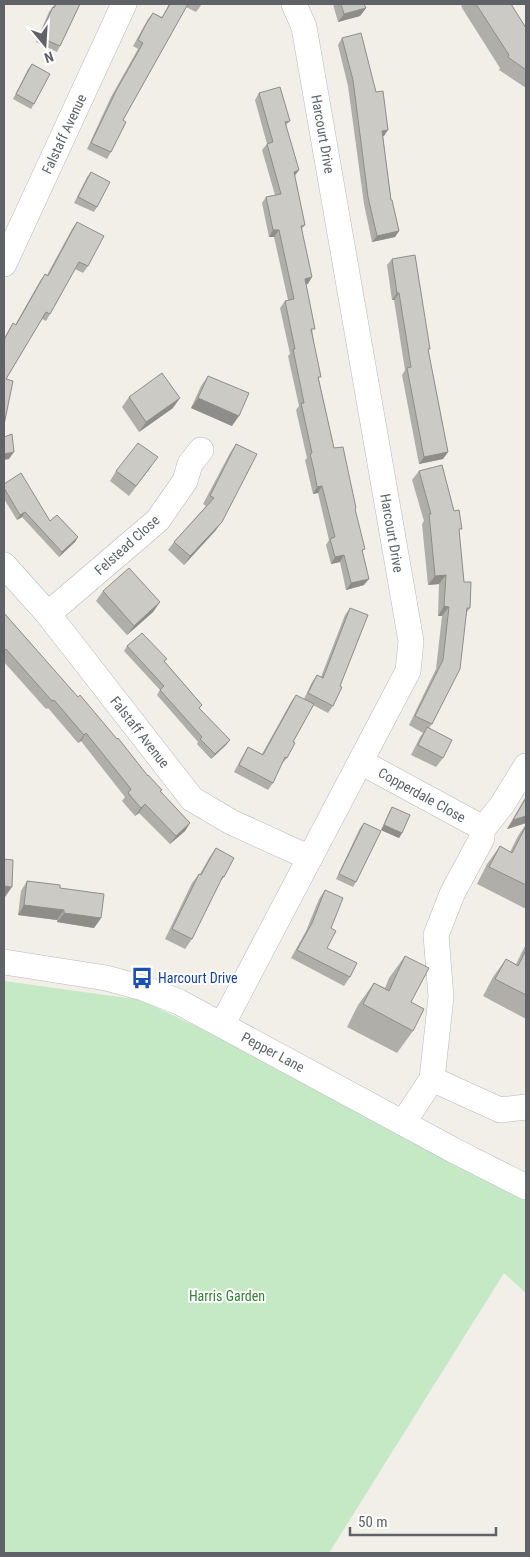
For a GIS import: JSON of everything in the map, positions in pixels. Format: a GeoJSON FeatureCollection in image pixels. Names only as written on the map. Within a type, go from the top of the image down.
{"type":"FeatureCollection","features":[{"type":"Feature","properties":{"kind":"street","name":"Falstaff Avenue"},"geometry":{"type":"LineString","coordinates":[[4,264],[12,226],[124,4]]}},
{"type":"Feature","properties":{"kind":"street","name":"Harcourt Drive"},"geometry":{"type":"LineString","coordinates":[[222,1025],[408,671],[411,641],[304,27],[294,4]]}},
{"type":"Feature","properties":{"kind":"street","name":"Felstead Close"},"geometry":{"type":"LineString","coordinates":[[48,614],[158,520],[185,481],[188,457]]}},
{"type":"Feature","properties":{"kind":"street","name":"Falstaff Avenue"},"geometry":{"type":"LineString","coordinates":[[4,565],[48,614],[192,799],[231,822],[310,858]]}},
{"type":"Feature","properties":{"kind":"street","name":"Copperdale Close"},"geometry":{"type":"LineString","coordinates":[[361,762],[479,826],[482,830]]}},
{"type":"Feature","properties":{"kind":"street"},"geometry":{"type":"LineString","coordinates":[[403,1123],[432,1079],[440,997],[436,935],[452,894],[482,838],[482,830],[502,805],[526,766]]}},
{"type":"Feature","properties":{"kind":"street","name":"Pepper Lane"},"geometry":{"type":"LineString","coordinates":[[4,962],[106,978],[142,988],[179,1002],[403,1123],[526,1186]]}},
{"type":"Feature","properties":{"kind":"street"},"geometry":{"type":"LineString","coordinates":[[432,1079],[500,1110],[526,1107]]}},
{"type":"Feature","properties":{"kind":"green space","name":"Harris Garden"},"geometry":{"type":"Polygon","coordinates":[[[4,981],[141,1000],[212,1034],[405,1139],[526,1200],[526,1293],[504,1273],[329,1553],[4,1553],[4,981]]]}},
{"type":"Feature","properties":{"kind":"building"},"geometry":{"type":"Polygon","coordinates":[[[56,4],[80,4],[60,46],[39,37],[56,4]]]}},
{"type":"Feature","properties":{"kind":"building"},"geometry":{"type":"Polygon","coordinates":[[[170,4],[188,4],[123,120],[126,122],[111,152],[91,143],[116,91],[143,43],[138,40],[145,26],[153,13],[162,18],[170,4]]]}},
{"type":"Feature","properties":{"kind":"building"},"geometry":{"type":"Polygon","coordinates":[[[341,4],[364,4],[366,8],[344,14],[341,4]]]}},
{"type":"Feature","properties":{"kind":"building"},"geometry":{"type":"Polygon","coordinates":[[[476,4],[511,4],[526,28],[526,70],[508,57],[509,55],[476,4]]]}},
{"type":"Feature","properties":{"kind":"building"},"geometry":{"type":"Polygon","coordinates":[[[361,33],[376,92],[383,91],[388,130],[382,131],[391,200],[399,231],[377,236],[368,197],[353,80],[342,38],[361,33]]]}},
{"type":"Feature","properties":{"kind":"building"},"geometry":{"type":"Polygon","coordinates":[[[32,64],[50,74],[34,104],[16,94],[32,64]]]}},
{"type":"Feature","properties":{"kind":"building"},"geometry":{"type":"Polygon","coordinates":[[[280,87],[290,121],[285,122],[299,170],[294,172],[305,225],[301,226],[312,277],[305,279],[315,329],[311,329],[321,377],[318,377],[334,448],[343,447],[365,549],[362,550],[369,579],[351,583],[344,555],[335,557],[330,539],[335,537],[322,486],[317,487],[301,403],[304,403],[293,349],[295,349],[285,301],[294,299],[279,230],[273,230],[266,197],[281,194],[267,144],[273,142],[259,93],[280,87]]]}},
{"type":"Feature","properties":{"kind":"building"},"geometry":{"type":"Polygon","coordinates":[[[91,172],[110,182],[97,207],[78,197],[91,172]]]}},
{"type":"Feature","properties":{"kind":"building"},"geometry":{"type":"Polygon","coordinates":[[[77,222],[104,236],[88,266],[79,262],[50,314],[46,312],[6,379],[13,381],[4,425],[4,340],[13,323],[16,325],[45,274],[48,276],[77,222]]]}},
{"type":"Feature","properties":{"kind":"building"},"geometry":{"type":"Polygon","coordinates":[[[415,255],[430,349],[428,349],[448,452],[424,457],[407,368],[411,367],[392,259],[415,255]]]}},
{"type":"Feature","properties":{"kind":"building"},"geometry":{"type":"Polygon","coordinates":[[[162,373],[180,398],[146,422],[129,397],[162,373]]]}},
{"type":"Feature","properties":{"kind":"building"},"geometry":{"type":"Polygon","coordinates":[[[208,376],[249,393],[239,416],[198,398],[208,376]]]}},
{"type":"Feature","properties":{"kind":"building"},"geometry":{"type":"Polygon","coordinates":[[[12,434],[14,452],[4,454],[4,437],[12,434]]]}},
{"type":"Feature","properties":{"kind":"building"},"geometry":{"type":"Polygon","coordinates":[[[138,443],[158,457],[136,486],[116,471],[138,443]]]}},
{"type":"Feature","properties":{"kind":"building"},"geometry":{"type":"Polygon","coordinates":[[[236,444],[257,454],[222,522],[190,556],[174,542],[214,498],[210,496],[236,444]]]}},
{"type":"Feature","properties":{"kind":"building"},"geometry":{"type":"Polygon","coordinates":[[[442,465],[454,511],[459,510],[462,529],[459,529],[464,582],[471,582],[470,608],[467,608],[460,669],[432,724],[415,716],[443,660],[449,607],[444,606],[446,575],[435,576],[429,514],[431,514],[419,471],[442,465]]]}},
{"type":"Feature","properties":{"kind":"building"},"geometry":{"type":"Polygon","coordinates":[[[21,473],[50,521],[57,515],[78,537],[62,552],[25,512],[20,515],[4,488],[4,484],[21,473]]]}},
{"type":"Feature","properties":{"kind":"building"},"geometry":{"type":"Polygon","coordinates":[[[129,568],[160,602],[134,626],[103,591],[129,568]]]}},
{"type":"Feature","properties":{"kind":"building"},"geometry":{"type":"Polygon","coordinates":[[[350,608],[368,615],[340,686],[342,687],[333,706],[308,693],[317,675],[323,678],[350,608]]]}},
{"type":"Feature","properties":{"kind":"building"},"geometry":{"type":"Polygon","coordinates":[[[4,613],[78,697],[80,695],[162,790],[160,791],[190,823],[176,836],[145,804],[141,808],[128,793],[131,789],[86,733],[84,735],[6,649],[4,651],[4,613]]]}},
{"type":"Feature","properties":{"kind":"building"},"geometry":{"type":"Polygon","coordinates":[[[142,633],[167,659],[164,661],[202,705],[199,708],[230,740],[215,754],[200,739],[202,737],[160,690],[164,686],[127,646],[142,633]]]}},
{"type":"Feature","properties":{"kind":"building"},"geometry":{"type":"Polygon","coordinates":[[[296,695],[314,704],[273,783],[239,765],[248,747],[263,755],[296,695]]]}},
{"type":"Feature","properties":{"kind":"building"},"geometry":{"type":"Polygon","coordinates":[[[427,727],[452,740],[443,758],[418,745],[427,727]]]}},
{"type":"Feature","properties":{"kind":"building"},"geometry":{"type":"Polygon","coordinates":[[[526,798],[526,816],[513,820],[526,798]]]}},
{"type":"Feature","properties":{"kind":"building"},"geometry":{"type":"Polygon","coordinates":[[[392,807],[410,815],[402,833],[384,825],[392,807]]]}},
{"type":"Feature","properties":{"kind":"building"},"geometry":{"type":"Polygon","coordinates":[[[364,823],[381,831],[356,882],[339,874],[364,823]]]}},
{"type":"Feature","properties":{"kind":"building"},"geometry":{"type":"Polygon","coordinates":[[[526,826],[526,885],[489,867],[500,846],[512,853],[526,826]]]}},
{"type":"Feature","properties":{"kind":"building"},"geometry":{"type":"Polygon","coordinates":[[[216,848],[234,858],[192,939],[172,929],[199,874],[201,875],[216,848]]]}},
{"type":"Feature","properties":{"kind":"building"},"geometry":{"type":"Polygon","coordinates":[[[4,859],[13,860],[12,887],[4,886],[4,859]]]}},
{"type":"Feature","properties":{"kind":"building"},"geometry":{"type":"Polygon","coordinates":[[[27,881],[60,885],[60,888],[104,894],[101,918],[64,913],[64,910],[24,905],[27,881]]]}},
{"type":"Feature","properties":{"kind":"building"},"geometry":{"type":"Polygon","coordinates":[[[325,890],[343,898],[331,928],[336,931],[327,948],[357,963],[350,977],[297,950],[312,923],[325,890]]]}},
{"type":"Feature","properties":{"kind":"building"},"geometry":{"type":"Polygon","coordinates":[[[526,950],[526,995],[495,979],[506,959],[518,966],[526,950]]]}},
{"type":"Feature","properties":{"kind":"building"},"geometry":{"type":"Polygon","coordinates":[[[405,956],[429,968],[411,1002],[424,1009],[413,1031],[363,1004],[374,983],[389,991],[405,956]]]}},
{"type":"Feature","properties":{"kind":"place","name":"Harcourt Drive"},"geometry":{"type":"Point","coordinates":[142,978]}}]}
